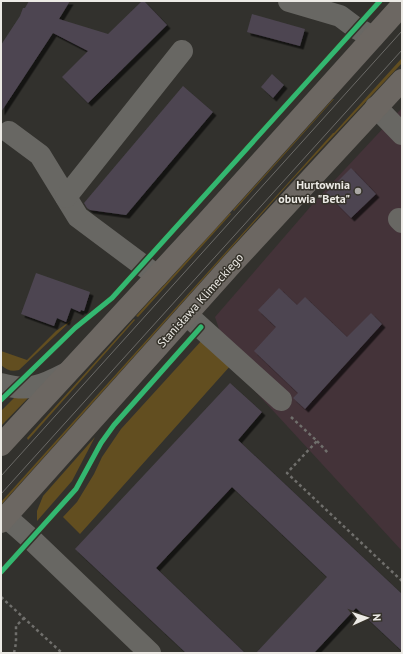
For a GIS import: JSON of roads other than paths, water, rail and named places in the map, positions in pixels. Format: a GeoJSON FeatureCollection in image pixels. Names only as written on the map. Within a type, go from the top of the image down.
{"type":"FeatureCollection","features":[{"type":"Feature","properties":{"kind":"main road"},"geometry":{"type":"LineString","coordinates":[[1,445],[157,276],[402,5]]}},
{"type":"Feature","properties":{"kind":"main road","name":"Stanisława Klimeckiego"},"geometry":{"type":"LineString","coordinates":[[3,520],[187,314],[402,80]]}},
{"type":"Feature","properties":{"kind":"street"},"geometry":{"type":"LineString","coordinates":[[289,1],[340,16],[356,28],[373,37]]}},
{"type":"Feature","properties":{"kind":"street"},"geometry":{"type":"LineString","coordinates":[[66,197],[182,51]]}},
{"type":"Feature","properties":{"kind":"street"},"geometry":{"type":"LineString","coordinates":[[376,107],[402,134]]}},
{"type":"Feature","properties":{"kind":"street"},"geometry":{"type":"LineString","coordinates":[[9,132],[40,155],[78,217],[157,276]]}},
{"type":"Feature","properties":{"kind":"street"},"geometry":{"type":"LineString","coordinates":[[187,314],[281,400]]}},
{"type":"Feature","properties":{"kind":"street"},"geometry":{"type":"LineString","coordinates":[[1,384],[14,388],[30,388],[47,384],[67,373]]}},
{"type":"Feature","properties":{"kind":"street"},"geometry":{"type":"LineString","coordinates":[[3,520],[31,539],[150,653]]}},
{"type":"Feature","properties":{"kind":"tram line"},"geometry":{"type":"LineString","coordinates":[[1,476],[402,31]]}},
{"type":"Feature","properties":{"kind":"tram line"},"geometry":{"type":"LineString","coordinates":[[1,494],[402,50]]}},
{"type":"Feature","properties":{"kind":"place","name":"Hurtownia obuwia \"Beta\""},"geometry":{"type":"Point","coordinates":[358,191]}}]}
